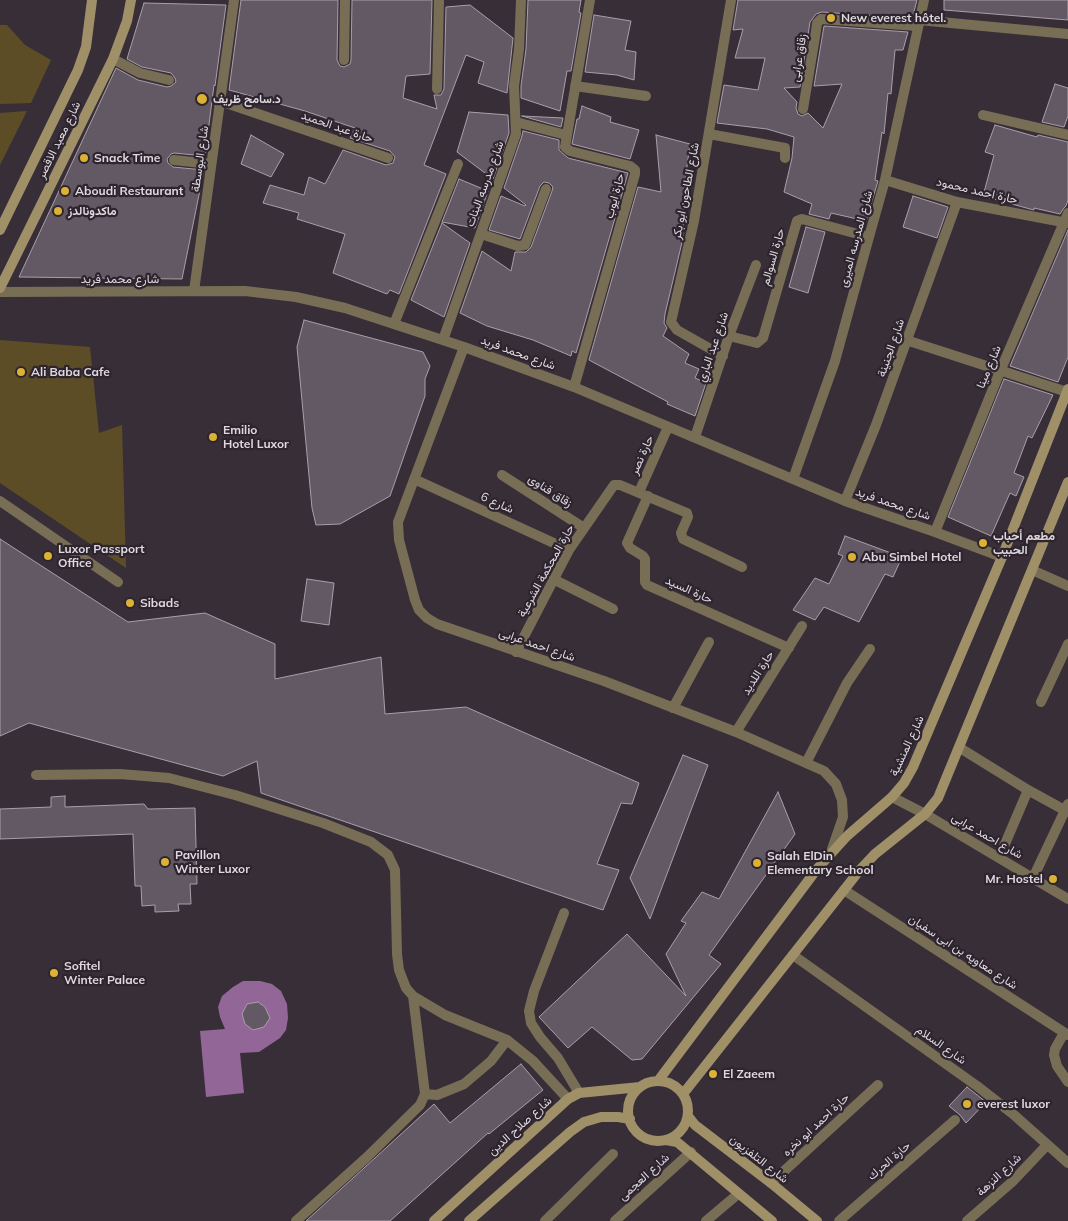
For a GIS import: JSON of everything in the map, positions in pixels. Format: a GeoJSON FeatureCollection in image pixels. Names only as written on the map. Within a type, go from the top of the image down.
{"type":"FeatureCollection","features":[{"type":"Feature","properties":{"kind":"main road","name":"شارع معبد الاقصر"},"geometry":{"type":"LineString","coordinates":[[0,230],[78,70],[86,47],[92,0]]}},
{"type":"Feature","properties":{"kind":"main road","name":"شارع معبد الاقصر"},"geometry":{"type":"LineString","coordinates":[[0,290],[113,59],[131,0]]}},
{"type":"Feature","properties":{"kind":"main road","name":"شارع المنشية"},"geometry":{"type":"LineString","coordinates":[[658,1081],[832,852],[847,836],[892,797],[904,783],[913,767],[1002,558],[1067,390]]}},
{"type":"Feature","properties":{"kind":"main road"},"geometry":{"type":"LineString","coordinates":[[683,1094],[859,871],[875,854],[925,814],[938,798],[1068,482]]}},
{"type":"Feature","properties":{"kind":"main road"},"geometry":{"type":"LineString","coordinates":[[666,1140],[676,1135],[684,1126],[688,1116],[688,1104],[683,1094],[676,1087],[658,1081],[640,1087],[630,1101],[630,1120],[635,1130],[644,1138],[655,1141],[677,1142],[772,1221]]}},
{"type":"Feature","properties":{"kind":"main road","name":"شارع صلاح الدين"},"geometry":{"type":"LineString","coordinates":[[434,1221],[568,1099],[579,1093],[640,1087]]}},
{"type":"Feature","properties":{"kind":"main road","name":"شارع التلفزيون"},"geometry":{"type":"LineString","coordinates":[[688,1116],[695,1125],[817,1221]]}},
{"type":"Feature","properties":{"kind":"main road"},"geometry":{"type":"LineString","coordinates":[[469,1221],[570,1132],[584,1122],[601,1117],[618,1117],[630,1120]]}},
{"type":"Feature","properties":{"kind":"street","name":"شارع البوسطة"},"geometry":{"type":"LineString","coordinates":[[194,291],[234,0]]}},
{"type":"Feature","properties":{"kind":"street"},"geometry":{"type":"LineString","coordinates":[[344,60],[345,0]]}},
{"type":"Feature","properties":{"kind":"street"},"geometry":{"type":"LineString","coordinates":[[437,89],[439,0]]}},
{"type":"Feature","properties":{"kind":"street","name":"شارع مدرسه البنات"},"geometry":{"type":"LineString","coordinates":[[442,340],[516,134],[514,86],[519,48],[521,0]]}},
{"type":"Feature","properties":{"kind":"street"},"geometry":{"type":"LineString","coordinates":[[516,122],[566,135],[590,0]]}},
{"type":"Feature","properties":{"kind":"street","name":"شارع الطاحون ابو بكر"},"geometry":{"type":"LineString","coordinates":[[724,356],[677,330],[671,322],[694,221],[731,0]]}},
{"type":"Feature","properties":{"kind":"street","name":"شارع المدرسه الميرى"},"geometry":{"type":"LineString","coordinates":[[793,479],[835,361],[885,180],[924,0]]}},
{"type":"Feature","properties":{"kind":"street","name":"زقاق عرابى"},"geometry":{"type":"LineString","coordinates":[[803,109],[817,23],[821,19],[918,23]]}},
{"type":"Feature","properties":{"kind":"street"},"geometry":{"type":"LineString","coordinates":[[918,23],[1068,34]]}},
{"type":"Feature","properties":{"kind":"street"},"geometry":{"type":"LineString","coordinates":[[113,59],[140,73],[169,80]]}},
{"type":"Feature","properties":{"kind":"street"},"geometry":{"type":"LineString","coordinates":[[575,86],[646,96]]}},
{"type":"Feature","properties":{"kind":"street","name":"حارة عبد الحميد"},"geometry":{"type":"LineString","coordinates":[[220,101],[388,158]]}},
{"type":"Feature","properties":{"kind":"street"},"geometry":{"type":"LineString","coordinates":[[983,115],[1068,135]]}},
{"type":"Feature","properties":{"kind":"street"},"geometry":{"type":"LineString","coordinates":[[709,134],[785,148],[785,158]]}},
{"type":"Feature","properties":{"kind":"street","name":"حارة ايوب"},"geometry":{"type":"LineString","coordinates":[[566,135],[565,144],[570,151],[630,166],[635,170],[574,386]]}},
{"type":"Feature","properties":{"kind":"street"},"geometry":{"type":"LineString","coordinates":[[174,160],[211,164]]}},
{"type":"Feature","properties":{"kind":"street"},"geometry":{"type":"LineString","coordinates":[[394,324],[458,164]]}},
{"type":"Feature","properties":{"kind":"street","name":"حارة احمد محمود"},"geometry":{"type":"LineString","coordinates":[[885,180],[957,202],[1067,219]]}},
{"type":"Feature","properties":{"kind":"street"},"geometry":{"type":"LineString","coordinates":[[480,234],[518,246],[525,245],[546,190]]}},
{"type":"Feature","properties":{"kind":"street","name":"شارع الجنينة"},"geometry":{"type":"LineString","coordinates":[[845,501],[876,425],[957,202]]}},
{"type":"Feature","properties":{"kind":"street","name":"حارة السوالم"},"geometry":{"type":"LineString","coordinates":[[729,336],[757,343],[763,338],[797,221],[802,219],[869,237]]}},
{"type":"Feature","properties":{"kind":"street","name":"شارع مينا"},"geometry":{"type":"LineString","coordinates":[[935,532],[1001,369],[1067,219]]}},
{"type":"Feature","properties":{"kind":"street","name":"شارع عبد الباري"},"geometry":{"type":"LineString","coordinates":[[695,437],[724,356],[729,336],[756,265]]}},
{"type":"Feature","properties":{"kind":"street","name":"شارع محمد فريد"},"geometry":{"type":"LineString","coordinates":[[0,290],[245,291],[296,297],[345,308],[574,386],[668,428],[695,437],[845,501],[935,532],[1002,558]]}},
{"type":"Feature","properties":{"kind":"street"},"geometry":{"type":"LineString","coordinates":[[906,340],[1067,390]]}},
{"type":"Feature","properties":{"kind":"street","name":"شارع احمد عرابى"},"geometry":{"type":"LineString","coordinates":[[464,347],[398,522],[398,531],[419,610],[437,624],[604,681],[736,732],[824,771],[836,784],[842,800],[843,817],[832,852]]}},
{"type":"Feature","properties":{"kind":"street","name":"حارة نصر"},"geometry":{"type":"LineString","coordinates":[[644,494],[668,428]]}},
{"type":"Feature","properties":{"kind":"street","name":"زقاق قناوى"},"geometry":{"type":"LineString","coordinates":[[502,475],[584,528]]}},
{"type":"Feature","properties":{"kind":"street","name":"شارع 6"},"geometry":{"type":"LineString","coordinates":[[414,479],[569,550]]}},
{"type":"Feature","properties":{"kind":"street","name":"حارة المحكمة الشرعية"},"geometry":{"type":"LineString","coordinates":[[516,652],[569,550],[614,485],[620,485],[644,494]]}},
{"type":"Feature","properties":{"kind":"street"},"geometry":{"type":"LineString","coordinates":[[644,494],[687,513],[688,518],[680,536],[683,540],[742,567]]}},
{"type":"Feature","properties":{"kind":"street","name":"حارة السيد"},"geometry":{"type":"LineString","coordinates":[[644,494],[627,543],[630,548],[646,558],[645,582],[647,585],[789,648]]}},
{"type":"Feature","properties":{"kind":"street"},"geometry":{"type":"LineString","coordinates":[[0,502],[118,582]]}},
{"type":"Feature","properties":{"kind":"street"},"geometry":{"type":"LineString","coordinates":[[1032,570],[1068,586]]}},
{"type":"Feature","properties":{"kind":"street"},"geometry":{"type":"LineString","coordinates":[[554,579],[613,609]]}},
{"type":"Feature","properties":{"kind":"street","name":"حارة اللديد"},"geometry":{"type":"LineString","coordinates":[[736,732],[802,626]]}},
{"type":"Feature","properties":{"kind":"street"},"geometry":{"type":"LineString","coordinates":[[673,708],[709,642]]}},
{"type":"Feature","properties":{"kind":"street"},"geometry":{"type":"LineString","coordinates":[[1041,702],[1068,644]]}},
{"type":"Feature","properties":{"kind":"street"},"geometry":{"type":"LineString","coordinates":[[806,763],[844,689],[870,649]]}},
{"type":"Feature","properties":{"kind":"street"},"geometry":{"type":"LineString","coordinates":[[960,748],[1028,790],[1067,809],[1034,878]]}},
{"type":"Feature","properties":{"kind":"street"},"geometry":{"type":"LineString","coordinates":[[36,775],[120,774],[186,781],[300,816],[371,842],[388,855],[395,870],[397,954],[399,970],[406,988],[413,996],[445,1015],[508,1040],[533,1061],[568,1099]]}},
{"type":"Feature","properties":{"kind":"street"},"geometry":{"type":"LineString","coordinates":[[999,858],[1028,790]]}},
{"type":"Feature","properties":{"kind":"street","name":"شارع احمد عرابى"},"geometry":{"type":"LineString","coordinates":[[892,797],[925,814],[1068,899]]}},
{"type":"Feature","properties":{"kind":"street","name":"شارع معاويه بن ابى سفيان"},"geometry":{"type":"LineString","coordinates":[[844,890],[1066,1034]]}},
{"type":"Feature","properties":{"kind":"street"},"geometry":{"type":"LineString","coordinates":[[564,913],[534,991],[529,1010],[531,1023],[540,1038],[558,1058],[579,1093]]}},
{"type":"Feature","properties":{"kind":"street","name":"شارع السلام"},"geometry":{"type":"LineString","coordinates":[[793,955],[977,1086],[1013,1114],[1068,1163]]}},
{"type":"Feature","properties":{"kind":"street"},"geometry":{"type":"LineString","coordinates":[[296,1221],[420,1105],[425,1094],[413,996]]}},
{"type":"Feature","properties":{"kind":"street"},"geometry":{"type":"LineString","coordinates":[[1066,1034],[1055,1049],[1054,1055],[1057,1066],[1068,1082]]}},
{"type":"Feature","properties":{"kind":"street"},"geometry":{"type":"LineString","coordinates":[[425,1094],[438,1095],[464,1084],[491,1061],[508,1040]]}},
{"type":"Feature","properties":{"kind":"street","name":"حارة احمد ابو نخره"},"geometry":{"type":"LineString","coordinates":[[771,1183],[878,1085]]}},
{"type":"Feature","properties":{"kind":"street","name":"حارة الحرك"},"geometry":{"type":"LineString","coordinates":[[839,1221],[955,1120]]}},
{"type":"Feature","properties":{"kind":"street","name":"شارع النزهة"},"geometry":{"type":"LineString","coordinates":[[967,1221],[1012,1182],[1047,1145]]}},
{"type":"Feature","properties":{"kind":"street","name":"شارع العجمى"},"geometry":{"type":"LineString","coordinates":[[615,1221],[691,1152]]}},
{"type":"Feature","properties":{"kind":"street"},"geometry":{"type":"LineString","coordinates":[[545,1221],[613,1154]]}},
{"type":"Feature","properties":{"kind":"street"},"geometry":{"type":"LineString","coordinates":[[706,1221],[738,1194]]}},
{"type":"Feature","properties":{"kind":"shaded area"},"geometry":{"type":"Polygon","coordinates":[[[0,25],[7,25],[25,45],[51,60],[31,103],[0,104],[0,25]]]}},
{"type":"Feature","properties":{"kind":"shaded area"},"geometry":{"type":"Polygon","coordinates":[[[27,111],[0,165],[0,113],[27,111]]]}},
{"type":"Feature","properties":{"kind":"shaded area"},"geometry":{"type":"Polygon","coordinates":[[[0,340],[90,347],[99,433],[122,425],[126,568],[0,483],[0,340]]]}},
{"type":"Feature","properties":{"kind":"shaded area"},"geometry":{"type":"Polygon","coordinates":[[[243,981],[260,981],[272,984],[281,991],[287,1004],[288,1018],[286,1030],[280,1038],[259,1052],[240,1053],[244,1093],[206,1097],[200,1031],[225,1029],[218,1007],[222,996],[243,981]]]}},
{"type":"Feature","properties":{"kind":"building"},"geometry":{"type":"Polygon","coordinates":[[[241,0],[338,0],[337,60],[340,66],[344,67],[350,64],[351,60],[352,0],[432,0],[430,74],[406,76],[403,98],[437,109],[434,95],[441,95],[444,89],[446,7],[470,5],[513,38],[507,93],[478,83],[484,62],[466,55],[424,165],[446,174],[399,294],[390,290],[387,294],[333,273],[345,234],[297,219],[299,213],[263,203],[270,185],[304,195],[309,177],[325,184],[343,150],[386,165],[393,163],[395,157],[390,151],[350,138],[355,128],[305,111],[229,90],[241,0]]]}},
{"type":"Feature","properties":{"kind":"building"},"geometry":{"type":"Polygon","coordinates":[[[528,0],[581,0],[579,12],[581,13],[571,71],[567,71],[560,111],[521,98],[528,0]]]}},
{"type":"Feature","properties":{"kind":"building"},"geometry":{"type":"Polygon","coordinates":[[[738,0],[917,0],[912,19],[822,12],[816,14],[810,22],[800,87],[784,88],[797,102],[798,114],[802,116],[808,113],[823,128],[842,84],[814,86],[824,26],[908,32],[903,50],[895,50],[891,94],[888,93],[884,134],[882,132],[875,180],[878,181],[866,221],[831,213],[829,219],[809,214],[812,204],[784,192],[792,158],[794,137],[767,129],[717,123],[724,85],[758,90],[765,58],[735,58],[743,29],[733,30],[738,0]]]}},
{"type":"Feature","properties":{"kind":"building"},"geometry":{"type":"Polygon","coordinates":[[[944,0],[1068,0],[1068,20],[944,10],[944,0]]]}},
{"type":"Feature","properties":{"kind":"building"},"geometry":{"type":"Polygon","coordinates":[[[144,3],[226,5],[205,156],[174,153],[167,159],[168,163],[173,167],[204,170],[182,279],[19,277],[116,68],[138,80],[167,87],[176,82],[171,73],[142,67],[127,59],[144,3]]]}},
{"type":"Feature","properties":{"kind":"building"},"geometry":{"type":"Polygon","coordinates":[[[594,15],[631,21],[625,50],[636,52],[634,80],[617,75],[585,72],[594,15]]]}},
{"type":"Feature","properties":{"kind":"building"},"geometry":{"type":"Polygon","coordinates":[[[1055,84],[1068,88],[1068,116],[1064,127],[1042,122],[1055,84]]]}},
{"type":"Feature","properties":{"kind":"building"},"geometry":{"type":"Polygon","coordinates":[[[582,106],[611,117],[610,122],[639,130],[630,159],[572,144],[577,119],[579,119],[582,106]]]}},
{"type":"Feature","properties":{"kind":"building"},"geometry":{"type":"Polygon","coordinates":[[[469,112],[508,115],[509,133],[493,179],[457,152],[469,112]]]}},
{"type":"Feature","properties":{"kind":"building"},"geometry":{"type":"Polygon","coordinates":[[[522,116],[563,118],[561,127],[522,116]]]}},
{"type":"Feature","properties":{"kind":"building"},"geometry":{"type":"Polygon","coordinates":[[[995,125],[1037,137],[1038,135],[1068,142],[1068,200],[1060,214],[1034,208],[1034,210],[983,196],[994,155],[985,152],[995,125]]]}},
{"type":"Feature","properties":{"kind":"building"},"geometry":{"type":"Polygon","coordinates":[[[523,131],[559,140],[559,150],[568,158],[628,173],[576,353],[572,351],[571,356],[533,340],[487,326],[460,313],[482,251],[511,271],[515,252],[526,252],[531,247],[552,191],[553,187],[549,183],[544,182],[540,186],[520,239],[489,230],[501,196],[526,205],[504,188],[523,131]]]}},
{"type":"Feature","properties":{"kind":"building"},"geometry":{"type":"Polygon","coordinates":[[[251,135],[284,154],[271,177],[241,164],[251,135]]]}},
{"type":"Feature","properties":{"kind":"building"},"geometry":{"type":"Polygon","coordinates":[[[656,135],[690,144],[684,189],[683,238],[665,314],[664,323],[667,328],[663,336],[689,354],[685,363],[699,369],[695,378],[706,383],[695,416],[667,404],[668,402],[589,360],[638,187],[661,192],[656,135]]]}},
{"type":"Feature","properties":{"kind":"building"},"geometry":{"type":"Polygon","coordinates":[[[459,179],[488,191],[475,228],[442,222],[459,179]]]}},
{"type":"Feature","properties":{"kind":"building"},"geometry":{"type":"Polygon","coordinates":[[[913,196],[948,207],[937,238],[903,227],[913,196]]]}},
{"type":"Feature","properties":{"kind":"building"},"geometry":{"type":"Polygon","coordinates":[[[442,223],[470,243],[444,317],[411,300],[442,223]]]}},
{"type":"Feature","properties":{"kind":"building"},"geometry":{"type":"Polygon","coordinates":[[[806,227],[825,232],[808,293],[789,287],[806,227]]]}},
{"type":"Feature","properties":{"kind":"building"},"geometry":{"type":"Polygon","coordinates":[[[1068,230],[1068,357],[1058,382],[1010,366],[1068,230]]]}},
{"type":"Feature","properties":{"kind":"building"},"geometry":{"type":"Polygon","coordinates":[[[304,320],[423,352],[430,366],[425,379],[425,396],[390,496],[340,524],[316,525],[312,508],[297,347],[304,320]]]}},
{"type":"Feature","properties":{"kind":"building"},"geometry":{"type":"Polygon","coordinates":[[[1004,379],[1053,395],[1032,438],[1028,436],[1014,473],[1024,477],[1016,496],[1010,493],[991,536],[948,517],[1004,379]]]}},
{"type":"Feature","properties":{"kind":"building"},"geometry":{"type":"Polygon","coordinates":[[[845,536],[902,557],[893,577],[885,574],[859,622],[824,607],[815,620],[793,610],[815,578],[829,584],[843,556],[838,554],[845,536]]]}},
{"type":"Feature","properties":{"kind":"building"},"geometry":{"type":"Polygon","coordinates":[[[0,539],[128,622],[205,613],[275,644],[275,679],[381,657],[385,714],[466,707],[639,783],[632,804],[621,803],[597,864],[619,870],[603,910],[261,793],[257,761],[223,776],[29,723],[0,736],[0,539]]]}},
{"type":"Feature","properties":{"kind":"building"},"geometry":{"type":"Polygon","coordinates":[[[307,579],[334,583],[329,625],[301,621],[307,579]]]}},
{"type":"Feature","properties":{"kind":"building"},"geometry":{"type":"Polygon","coordinates":[[[683,755],[708,765],[650,919],[630,878],[683,755]]]}},
{"type":"Feature","properties":{"kind":"building"},"geometry":{"type":"Polygon","coordinates":[[[778,792],[795,834],[709,955],[721,964],[642,1059],[632,1060],[592,1027],[568,1048],[539,1017],[627,934],[686,996],[666,954],[686,923],[681,921],[702,892],[719,899],[778,792]]]}},
{"type":"Feature","properties":{"kind":"building","name":"Pavillon Winter Luxor"},"geometry":{"type":"Polygon","coordinates":[[[65,796],[65,807],[144,804],[148,809],[195,808],[197,884],[190,884],[191,904],[178,904],[179,911],[155,912],[155,905],[142,906],[141,886],[135,886],[133,834],[0,839],[0,809],[51,807],[51,797],[65,796]]]}},
{"type":"Feature","properties":{"kind":"building"},"geometry":{"type":"Polygon","coordinates":[[[258,1002],[265,1007],[270,1018],[264,1027],[253,1030],[245,1024],[242,1014],[247,1004],[258,1002]]]}},
{"type":"Feature","properties":{"kind":"building"},"geometry":{"type":"Polygon","coordinates":[[[521,1064],[543,1090],[488,1133],[390,1221],[306,1221],[434,1104],[450,1123],[521,1064]]]}},
{"type":"Feature","properties":{"kind":"building","name":"everest luxor"},"geometry":{"type":"Polygon","coordinates":[[[967,1087],[986,1102],[966,1123],[949,1106],[967,1087]]]}},
{"type":"Feature","properties":{"kind":"place","name":"New everest hôtel."},"geometry":{"type":"Point","coordinates":[831,18]}},
{"type":"Feature","properties":{"kind":"place","name":"د.سامح ظريف"},"geometry":{"type":"Point","coordinates":[202,99]}},
{"type":"Feature","properties":{"kind":"place","name":"Snack Time"},"geometry":{"type":"Point","coordinates":[84,158]}},
{"type":"Feature","properties":{"kind":"place","name":"Aboudi Restaurant"},"geometry":{"type":"Point","coordinates":[65,191]}},
{"type":"Feature","properties":{"kind":"place","name":"ماكدونالدز"},"geometry":{"type":"Point","coordinates":[58,211]}},
{"type":"Feature","properties":{"kind":"place","name":"Ali Baba Cafe"},"geometry":{"type":"Point","coordinates":[21,372]}},
{"type":"Feature","properties":{"kind":"place","name":"Emilio Hotel Luxor"},"geometry":{"type":"Point","coordinates":[213,437]}},
{"type":"Feature","properties":{"kind":"place","name":"مطعم أحباب الحبيب"},"geometry":{"type":"Point","coordinates":[983,543]}},
{"type":"Feature","properties":{"kind":"place","name":"Luxor Passport Office"},"geometry":{"type":"Point","coordinates":[48,556]}},
{"type":"Feature","properties":{"kind":"place","name":"Abu Simbel Hotel"},"geometry":{"type":"Point","coordinates":[852,557]}},
{"type":"Feature","properties":{"kind":"place","name":"Sibads"},"geometry":{"type":"Point","coordinates":[130,603]}},
{"type":"Feature","properties":{"kind":"place","name":"Pavillon Winter Luxor"},"geometry":{"type":"Point","coordinates":[165,862]}},
{"type":"Feature","properties":{"kind":"place","name":"Salah ElDin Elementary School"},"geometry":{"type":"Point","coordinates":[757,863]}},
{"type":"Feature","properties":{"kind":"place","name":"Mr. Hostel"},"geometry":{"type":"Point","coordinates":[1053,879]}},
{"type":"Feature","properties":{"kind":"place","name":"Sofitel Winter Palace"},"geometry":{"type":"Point","coordinates":[54,973]}},
{"type":"Feature","properties":{"kind":"place","name":"El Zaeem"},"geometry":{"type":"Point","coordinates":[713,1074]}},
{"type":"Feature","properties":{"kind":"place","name":"everest luxor"},"geometry":{"type":"Point","coordinates":[967,1104]}}]}
